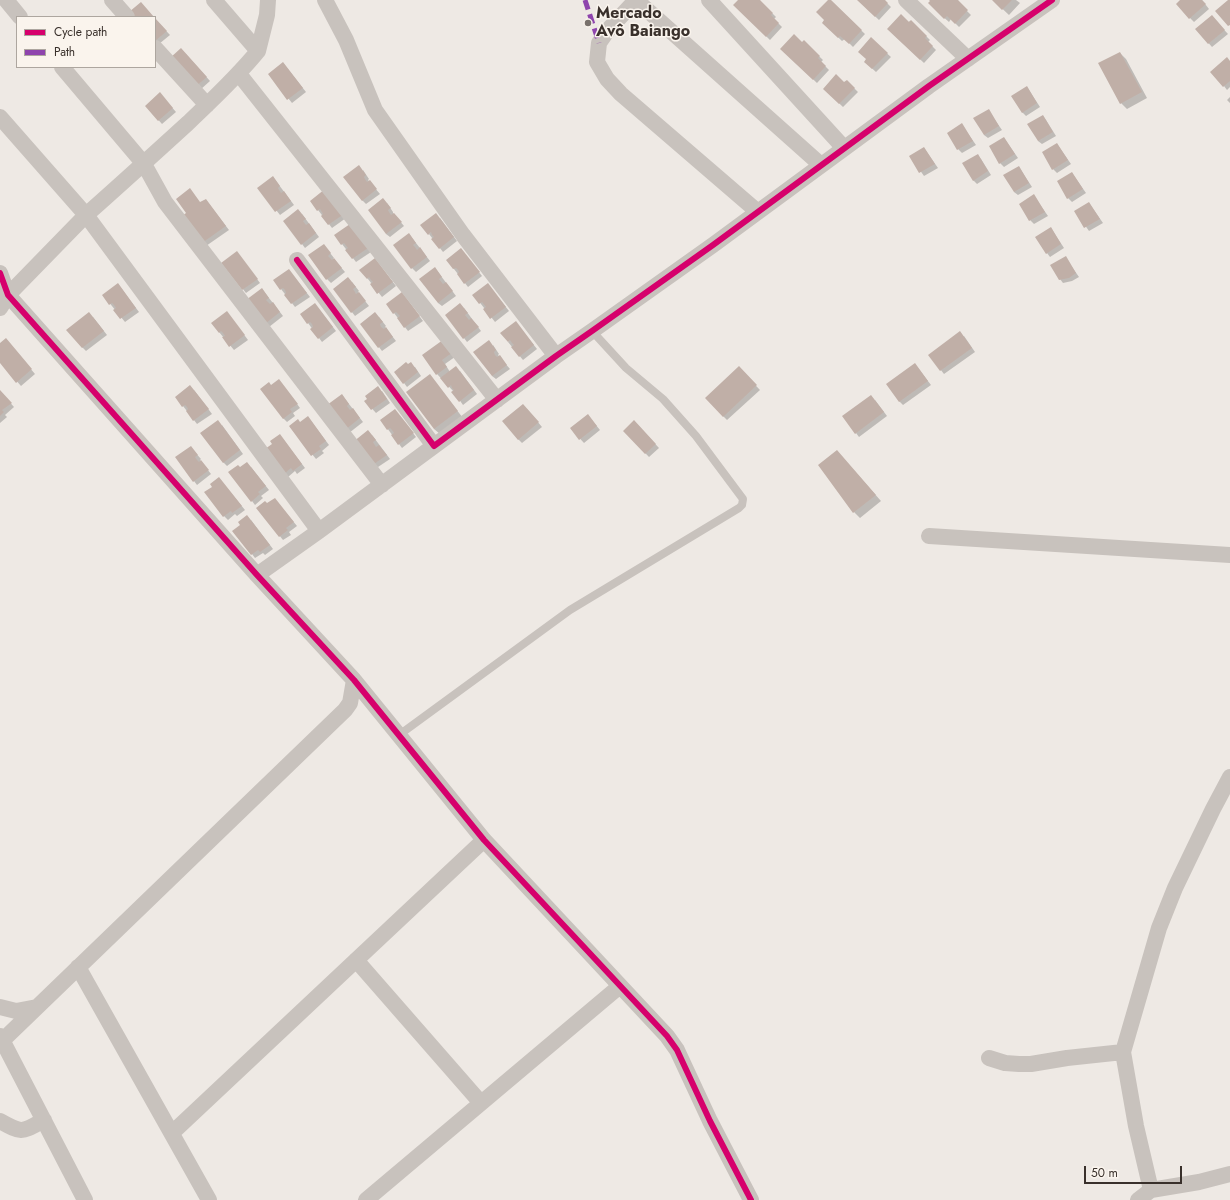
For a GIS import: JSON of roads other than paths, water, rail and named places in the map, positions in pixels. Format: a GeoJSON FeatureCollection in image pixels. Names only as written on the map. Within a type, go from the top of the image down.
{"type":"FeatureCollection","features":[{"type":"Feature","properties":{"kind":"street"},"geometry":{"type":"LineString","coordinates":[[6,0],[19,16]]}},
{"type":"Feature","properties":{"kind":"street"},"geometry":{"type":"LineString","coordinates":[[112,0],[126,16]]}},
{"type":"Feature","properties":{"kind":"street"},"geometry":{"type":"LineString","coordinates":[[215,0],[258,51]]}},
{"type":"Feature","properties":{"kind":"street"},"geometry":{"type":"LineString","coordinates":[[4,301],[86,215],[144,164],[239,74],[258,51],[267,15],[268,0]]}},
{"type":"Feature","properties":{"kind":"street"},"geometry":{"type":"LineString","coordinates":[[325,0],[346,40],[376,110],[462,235],[556,356]]}},
{"type":"Feature","properties":{"kind":"street"},"geometry":{"type":"LineString","coordinates":[[758,212],[621,94],[608,79],[597,62],[599,44],[603,37],[636,0],[821,165]]}},
{"type":"Feature","properties":{"kind":"street"},"geometry":{"type":"LineString","coordinates":[[709,0],[844,148]]}},
{"type":"Feature","properties":{"kind":"street"},"geometry":{"type":"LineString","coordinates":[[906,0],[968,59]]}},
{"type":"Feature","properties":{"kind":"street"},"geometry":{"type":"LineString","coordinates":[[257,575],[382,485],[556,356],[592,332],[968,59],[1042,3]]}},
{"type":"Feature","properties":{"kind":"street"},"geometry":{"type":"LineString","coordinates":[[156,49],[207,105]]}},
{"type":"Feature","properties":{"kind":"street"},"geometry":{"type":"LineString","coordinates":[[63,68],[144,164],[165,202],[382,485]]}},
{"type":"Feature","properties":{"kind":"street"},"geometry":{"type":"LineString","coordinates":[[239,74],[497,400]]}},
{"type":"Feature","properties":{"kind":"street"},"geometry":{"type":"LineString","coordinates":[[0,117],[86,215],[319,531]]}},
{"type":"Feature","properties":{"kind":"street"},"geometry":{"type":"LineString","coordinates":[[297,260],[434,446]]}},
{"type":"Feature","properties":{"kind":"street"},"geometry":{"type":"LineString","coordinates":[[0,273],[4,301],[354,680],[484,840],[667,1036],[677,1050],[710,1121],[751,1200]]}},
{"type":"Feature","properties":{"kind":"street"},"geometry":{"type":"LineString","coordinates":[[929,536],[1230,555]]}},
{"type":"Feature","properties":{"kind":"street"},"geometry":{"type":"LineString","coordinates":[[85,1200],[1,1038],[37,1007],[345,710],[350,703],[354,680]]}},
{"type":"Feature","properties":{"kind":"street"},"geometry":{"type":"LineString","coordinates":[[1151,1190],[1136,1126],[1123,1052],[1159,928],[1175,888],[1213,808],[1230,777]]}},
{"type":"Feature","properties":{"kind":"street"},"geometry":{"type":"LineString","coordinates":[[172,1133],[484,840]]}},
{"type":"Feature","properties":{"kind":"street"},"geometry":{"type":"LineString","coordinates":[[356,960],[481,1103]]}},
{"type":"Feature","properties":{"kind":"street"},"geometry":{"type":"LineString","coordinates":[[78,967],[209,1200]]}},
{"type":"Feature","properties":{"kind":"street"},"geometry":{"type":"LineString","coordinates":[[366,1200],[620,986]]}},
{"type":"Feature","properties":{"kind":"street"},"geometry":{"type":"LineString","coordinates":[[0,1007],[16,1011],[37,1007]]}},
{"type":"Feature","properties":{"kind":"street"},"geometry":{"type":"LineString","coordinates":[[989,1058],[1005,1063],[1025,1064],[1123,1052]]}},
{"type":"Feature","properties":{"kind":"street"},"geometry":{"type":"LineString","coordinates":[[0,1121],[19,1131],[25,1130],[44,1120]]}},
{"type":"Feature","properties":{"kind":"street"},"geometry":{"type":"LineString","coordinates":[[1138,1200],[1151,1190],[1199,1182],[1230,1174]]}},
{"type":"Feature","properties":{"kind":"lane"},"geometry":{"type":"LineString","coordinates":[[399,735],[570,610],[742,505],[744,498],[696,436],[663,400],[626,368],[592,332]]}},
{"type":"Feature","properties":{"kind":"place","name":"Mercado Avô Baiango"},"geometry":{"type":"Point","coordinates":[588,23]}}]}
